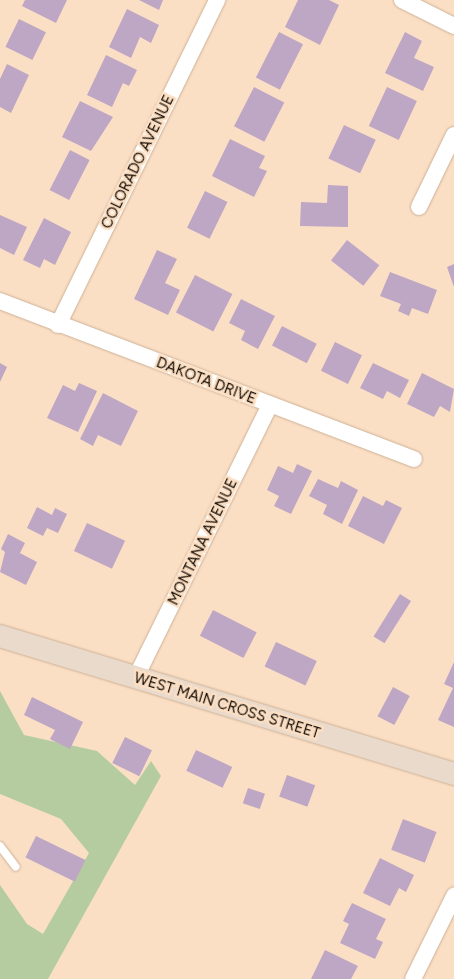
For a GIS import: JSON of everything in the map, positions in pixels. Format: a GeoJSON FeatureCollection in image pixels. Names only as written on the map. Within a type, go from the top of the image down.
{"type":"FeatureCollection","features":[{"type":"Feature","properties":{"kind":"main road","name":"WEST MAIN CROSS STREET"},"geometry":{"type":"LineString","coordinates":[[0,636],[135,679],[454,774]]}},
{"type":"Feature","properties":{"kind":"street","name":"COLORADO AVENUE"},"geometry":{"type":"LineString","coordinates":[[58,325],[218,0]]}},
{"type":"Feature","properties":{"kind":"street"},"geometry":{"type":"LineString","coordinates":[[402,0],[454,26]]}},
{"type":"Feature","properties":{"kind":"street"},"geometry":{"type":"LineString","coordinates":[[419,207],[454,135]]}},
{"type":"Feature","properties":{"kind":"street","name":"DAKOTA DRIVE"},"geometry":{"type":"LineString","coordinates":[[0,301],[58,325],[414,459]]}},
{"type":"Feature","properties":{"kind":"street","name":"MONTANA AVENUE"},"geometry":{"type":"LineString","coordinates":[[135,679],[270,405]]}},
{"type":"Feature","properties":{"kind":"street"},"geometry":{"type":"LineString","coordinates":[[413,979],[454,896]]}},
{"type":"Feature","properties":{"kind":"lane"},"geometry":{"type":"LineString","coordinates":[[0,846],[16,867]]}},
{"type":"Feature","properties":{"kind":"green space"},"geometry":{"type":"Polygon","coordinates":[[[0,691],[24,735],[97,751],[135,785],[151,761],[161,776],[48,979],[0,979],[0,885],[27,924],[43,934],[89,853],[61,819],[0,794],[0,691]]]}},
{"type":"Feature","properties":{"kind":"building"},"geometry":{"type":"Polygon","coordinates":[[[25,0],[67,0],[56,23],[22,6],[25,0]]]}},
{"type":"Feature","properties":{"kind":"building"},"geometry":{"type":"Polygon","coordinates":[[[139,0],[163,0],[159,10],[139,0]]]}},
{"type":"Feature","properties":{"kind":"building"},"geometry":{"type":"Polygon","coordinates":[[[298,0],[329,0],[339,5],[320,45],[285,27],[298,0]]]}},
{"type":"Feature","properties":{"kind":"building"},"geometry":{"type":"Polygon","coordinates":[[[127,9],[159,25],[151,43],[140,37],[131,58],[109,47],[127,9]]]}},
{"type":"Feature","properties":{"kind":"building"},"geometry":{"type":"Polygon","coordinates":[[[19,19],[46,32],[32,60],[5,47],[19,19]]]}},
{"type":"Feature","properties":{"kind":"building"},"geometry":{"type":"Polygon","coordinates":[[[279,32],[303,44],[280,90],[256,77],[279,32]]]}},
{"type":"Feature","properties":{"kind":"building"},"geometry":{"type":"Polygon","coordinates":[[[405,32],[422,41],[414,58],[434,67],[423,91],[385,73],[405,32]]]}},
{"type":"Feature","properties":{"kind":"building"},"geometry":{"type":"Polygon","coordinates":[[[106,55],[137,70],[129,86],[123,83],[112,107],[87,95],[106,55]]]}},
{"type":"Feature","properties":{"kind":"building"},"geometry":{"type":"Polygon","coordinates":[[[7,64],[29,75],[11,113],[0,107],[0,79],[7,64]]]}},
{"type":"Feature","properties":{"kind":"building"},"geometry":{"type":"Polygon","coordinates":[[[254,87],[284,102],[264,142],[234,126],[254,87]]]}},
{"type":"Feature","properties":{"kind":"building"},"geometry":{"type":"Polygon","coordinates":[[[387,87],[417,101],[399,140],[369,126],[387,87]]]}},
{"type":"Feature","properties":{"kind":"building"},"geometry":{"type":"Polygon","coordinates":[[[80,101],[113,117],[91,151],[62,137],[80,101]]]}},
{"type":"Feature","properties":{"kind":"building"},"geometry":{"type":"Polygon","coordinates":[[[344,125],[376,140],[360,173],[328,159],[344,125]]]}},
{"type":"Feature","properties":{"kind":"building"},"geometry":{"type":"Polygon","coordinates":[[[230,139],[265,156],[259,168],[267,171],[254,197],[212,176],[230,139]]]}},
{"type":"Feature","properties":{"kind":"building"},"geometry":{"type":"Polygon","coordinates":[[[70,150],[90,160],[69,200],[50,190],[70,150]]]}},
{"type":"Feature","properties":{"kind":"building"},"geometry":{"type":"Polygon","coordinates":[[[328,185],[348,186],[348,227],[300,226],[301,202],[327,203],[328,185]]]}},
{"type":"Feature","properties":{"kind":"building"},"geometry":{"type":"Polygon","coordinates":[[[205,191],[227,202],[209,239],[187,228],[205,191]]]}},
{"type":"Feature","properties":{"kind":"building"},"geometry":{"type":"Polygon","coordinates":[[[0,215],[27,227],[14,255],[0,248],[0,215]]]}},
{"type":"Feature","properties":{"kind":"building"},"geometry":{"type":"Polygon","coordinates":[[[44,218],[71,232],[55,265],[44,259],[40,268],[23,260],[44,218]]]}},
{"type":"Feature","properties":{"kind":"building"},"geometry":{"type":"Polygon","coordinates":[[[347,240],[379,265],[363,286],[331,260],[347,240]]]}},
{"type":"Feature","properties":{"kind":"building"},"geometry":{"type":"Polygon","coordinates":[[[157,250],[177,259],[165,283],[180,290],[168,315],[134,299],[157,250]]]}},
{"type":"Feature","properties":{"kind":"building"},"geometry":{"type":"Polygon","coordinates":[[[454,264],[454,287],[447,267],[454,264]]]}},
{"type":"Feature","properties":{"kind":"building"},"geometry":{"type":"Polygon","coordinates":[[[390,272],[437,290],[428,314],[412,308],[409,316],[398,311],[401,304],[380,296],[390,272]]]}},
{"type":"Feature","properties":{"kind":"building"},"geometry":{"type":"Polygon","coordinates":[[[195,275],[232,294],[213,331],[176,312],[195,275]]]}},
{"type":"Feature","properties":{"kind":"building"},"geometry":{"type":"Polygon","coordinates":[[[241,299],[275,316],[258,349],[241,340],[245,331],[229,323],[241,299]]]}},
{"type":"Feature","properties":{"kind":"building"},"geometry":{"type":"Polygon","coordinates":[[[282,326],[317,344],[307,363],[272,346],[282,326]]]}},
{"type":"Feature","properties":{"kind":"building"},"geometry":{"type":"Polygon","coordinates":[[[335,342],[362,355],[348,384],[321,371],[335,342]]]}},
{"type":"Feature","properties":{"kind":"building"},"geometry":{"type":"Polygon","coordinates":[[[0,363],[7,367],[0,382],[0,363]]]}},
{"type":"Feature","properties":{"kind":"building"},"geometry":{"type":"Polygon","coordinates":[[[373,363],[409,380],[400,398],[387,391],[383,399],[360,388],[373,363]]]}},
{"type":"Feature","properties":{"kind":"building"},"geometry":{"type":"Polygon","coordinates":[[[422,373],[454,389],[450,412],[440,406],[434,417],[407,404],[422,373]]]}},
{"type":"Feature","properties":{"kind":"building"},"geometry":{"type":"Polygon","coordinates":[[[79,383],[97,391],[78,432],[47,418],[63,385],[75,391],[79,383]]]}},
{"type":"Feature","properties":{"kind":"building"},"geometry":{"type":"Polygon","coordinates":[[[103,393],[138,411],[121,446],[98,435],[93,446],[80,439],[103,393]]]}},
{"type":"Feature","properties":{"kind":"building"},"geometry":{"type":"Polygon","coordinates":[[[297,464],[312,471],[291,514],[274,506],[279,496],[267,490],[278,466],[293,473],[297,464]]]}},
{"type":"Feature","properties":{"kind":"building"},"geometry":{"type":"Polygon","coordinates":[[[318,479],[338,488],[341,481],[358,490],[342,524],[323,514],[327,505],[309,496],[318,479]]]}},
{"type":"Feature","properties":{"kind":"building"},"geometry":{"type":"Polygon","coordinates":[[[363,496],[383,506],[386,500],[402,508],[384,544],[348,526],[363,496]]]}},
{"type":"Feature","properties":{"kind":"building"},"geometry":{"type":"Polygon","coordinates":[[[37,507],[52,515],[55,508],[67,514],[58,533],[47,528],[43,536],[27,528],[37,507]]]}},
{"type":"Feature","properties":{"kind":"building"},"geometry":{"type":"Polygon","coordinates":[[[87,523],[125,541],[112,569],[74,551],[87,523]]]}},
{"type":"Feature","properties":{"kind":"building"},"geometry":{"type":"Polygon","coordinates":[[[8,534],[25,543],[20,553],[37,562],[26,585],[0,572],[5,552],[1,549],[8,534]]]}},
{"type":"Feature","properties":{"kind":"building"},"geometry":{"type":"Polygon","coordinates":[[[400,594],[411,601],[385,643],[374,636],[400,594]]]}},
{"type":"Feature","properties":{"kind":"building"},"geometry":{"type":"Polygon","coordinates":[[[213,610],[257,632],[243,658],[200,636],[213,610]]]}},
{"type":"Feature","properties":{"kind":"building"},"geometry":{"type":"Polygon","coordinates":[[[276,642],[317,661],[305,685],[265,666],[276,642]]]}},
{"type":"Feature","properties":{"kind":"building"},"geometry":{"type":"Polygon","coordinates":[[[454,662],[454,727],[438,720],[453,688],[444,684],[454,662]]]}},
{"type":"Feature","properties":{"kind":"building"},"geometry":{"type":"Polygon","coordinates":[[[393,687],[410,696],[394,725],[378,716],[393,687]]]}},
{"type":"Feature","properties":{"kind":"building"},"geometry":{"type":"Polygon","coordinates":[[[32,697],[83,722],[70,749],[50,739],[55,730],[24,715],[32,697]]]}},
{"type":"Feature","properties":{"kind":"building"},"geometry":{"type":"Polygon","coordinates":[[[125,737],[152,750],[139,776],[112,763],[125,737]]]}},
{"type":"Feature","properties":{"kind":"building"},"geometry":{"type":"Polygon","coordinates":[[[196,750],[232,767],[223,788],[186,771],[196,750]]]}},
{"type":"Feature","properties":{"kind":"building"},"geometry":{"type":"Polygon","coordinates":[[[287,775],[315,785],[307,807],[279,797],[287,775]]]}},
{"type":"Feature","properties":{"kind":"building"},"geometry":{"type":"Polygon","coordinates":[[[248,788],[265,794],[260,809],[243,803],[248,788]]]}},
{"type":"Feature","properties":{"kind":"building"},"geometry":{"type":"Polygon","coordinates":[[[403,819],[437,832],[425,863],[391,850],[403,819]]]}},
{"type":"Feature","properties":{"kind":"building"},"geometry":{"type":"Polygon","coordinates":[[[36,836],[85,860],[75,882],[25,858],[36,836]]]}},
{"type":"Feature","properties":{"kind":"building"},"geometry":{"type":"Polygon","coordinates":[[[380,858],[414,875],[406,892],[399,888],[390,906],[363,893],[380,858]]]}},
{"type":"Feature","properties":{"kind":"building"},"geometry":{"type":"Polygon","coordinates":[[[352,903],[386,919],[376,939],[383,942],[375,959],[340,943],[349,924],[343,921],[352,903]]]}},
{"type":"Feature","properties":{"kind":"building"},"geometry":{"type":"Polygon","coordinates":[[[325,950],[358,966],[351,979],[311,979],[325,950]]]}}]}
